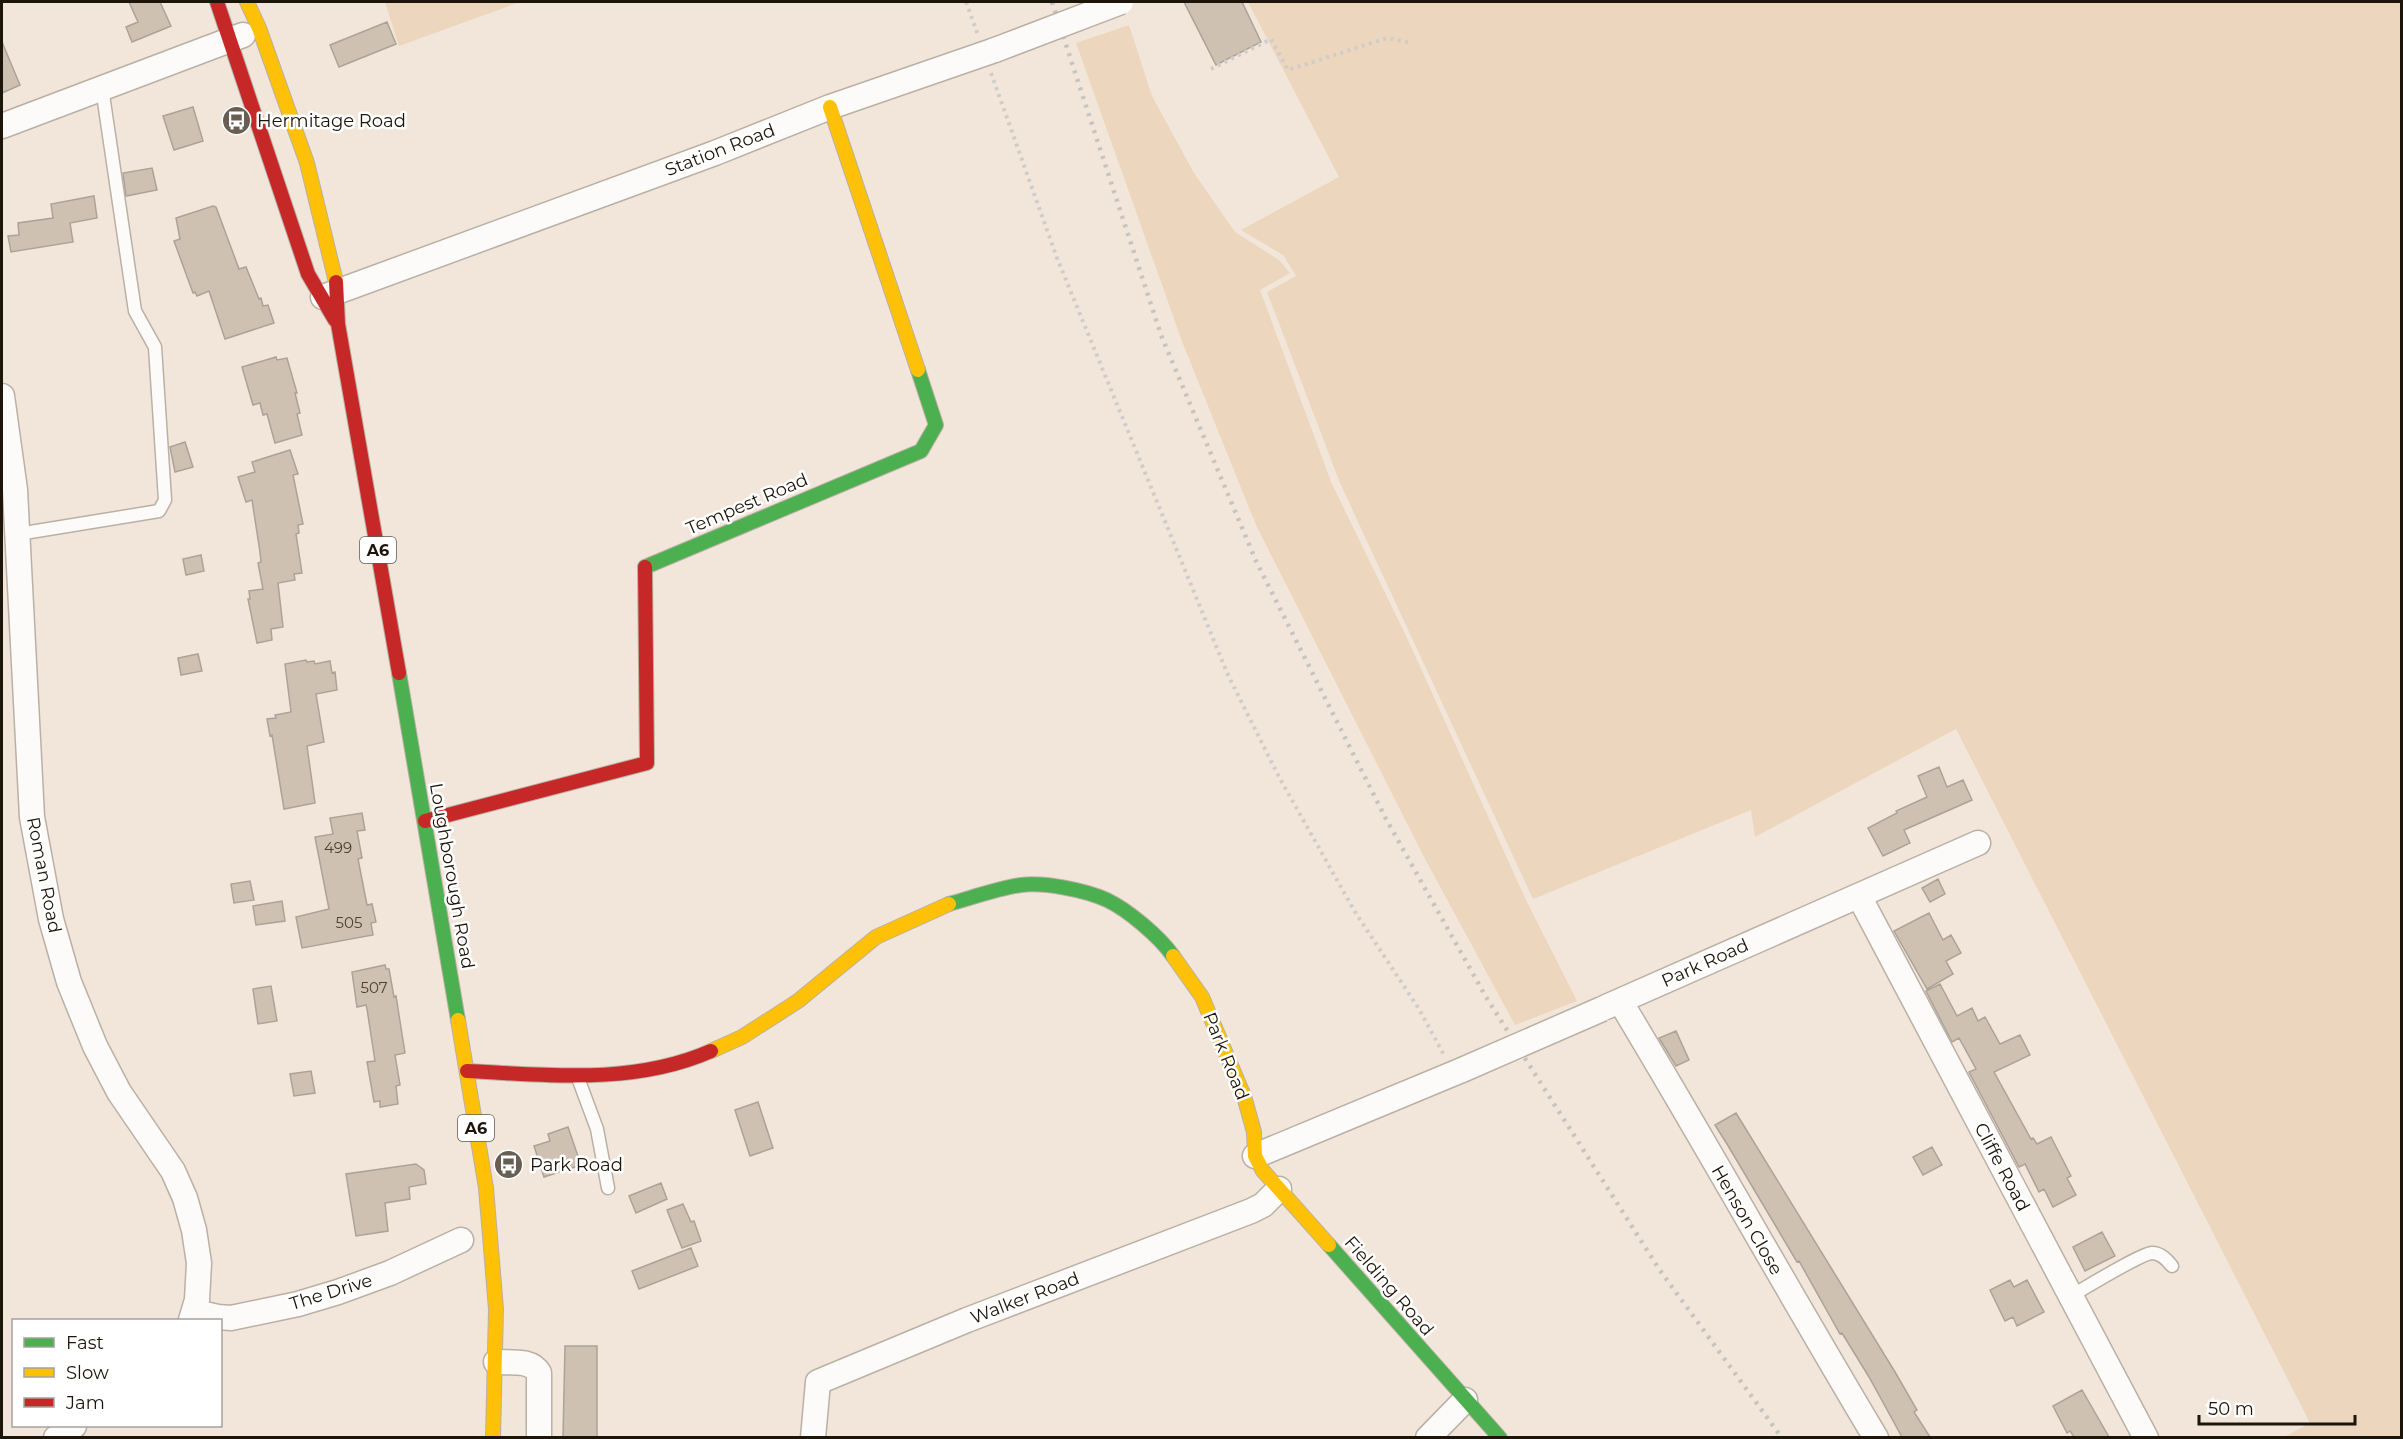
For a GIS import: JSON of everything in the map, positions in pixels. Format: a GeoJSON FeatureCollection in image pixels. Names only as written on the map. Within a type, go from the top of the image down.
{"type":"FeatureCollection","features":[{"type":"Feature","properties":{"kind":"main road","name":"Loughborough Road"},"geometry":{"type":"LineString","coordinates":[[217,2],[304,263],[329,294]]}},
{"type":"Feature","properties":{"kind":"main road","name":"Loughborough Road"},"geometry":{"type":"LineString","coordinates":[[247,2],[259,28],[307,164],[329,294],[338,324],[425,821],[486,1188],[494,1274],[496,1362],[493,1437]]}},
{"type":"Feature","properties":{"kind":"main road","name":"Tempest Road"},"geometry":{"type":"LineString","coordinates":[[425,821],[647,763],[645,567],[921,451],[936,424],[830,107]]}},
{"type":"Feature","properties":{"kind":"main road","name":"Park Road"},"geometry":{"type":"LineString","coordinates":[[467,1071],[578,1077],[638,1072],[693,1059],[742,1038],[798,1001],[876,937],[950,904],[1021,885],[1066,888],[1107,900],[1136,920],[1166,946],[1202,998],[1235,1074],[1254,1132],[1255,1156]]}},
{"type":"Feature","properties":{"kind":"main road","name":"Fielding Road"},"geometry":{"type":"LineString","coordinates":[[1255,1156],[1263,1171],[1500,1437]]}},
{"type":"Feature","properties":{"kind":"street","name":"Station Road"},"geometry":{"type":"LineString","coordinates":[[329,294],[715,153],[830,107],[1122,2]]}},
{"type":"Feature","properties":{"kind":"street"},"geometry":{"type":"LineString","coordinates":[[2,126],[259,28]]}},
{"type":"Feature","properties":{"kind":"street","name":"Roman Road"},"geometry":{"type":"LineString","coordinates":[[2,396],[8,490],[18,534],[32,817],[51,919],[69,982],[95,1046],[119,1092],[172,1171],[185,1198],[198,1248],[198,1284],[193,1316]]}},
{"type":"Feature","properties":{"kind":"street","name":"Park Road"},"geometry":{"type":"LineString","coordinates":[[1255,1156],[1459,1072],[1978,843]]}},
{"type":"Feature","properties":{"kind":"street","name":"Cliffe Road"},"geometry":{"type":"LineString","coordinates":[[1858,896],[2146,1437]]}},
{"type":"Feature","properties":{"kind":"street","name":"Henson Close"},"geometry":{"type":"LineString","coordinates":[[1611,1005],[1671,1086],[1800,1311],[1876,1437]]}},
{"type":"Feature","properties":{"kind":"street","name":"Walker Road"},"geometry":{"type":"LineString","coordinates":[[813,1437],[819,1382],[967,1320],[1251,1211],[1263,1205],[1279,1189]]}},
{"type":"Feature","properties":{"kind":"street","name":"The Drive"},"geometry":{"type":"LineString","coordinates":[[193,1316],[231,1317],[315,1299],[390,1274],[461,1240]]}},
{"type":"Feature","properties":{"kind":"street"},"geometry":{"type":"LineString","coordinates":[[496,1362],[533,1365],[539,1373],[539,1437]]}},
{"type":"Feature","properties":{"kind":"street"},"geometry":{"type":"LineString","coordinates":[[1428,1437],[1465,1400]]}},
{"type":"Feature","properties":{"kind":"street"},"geometry":{"type":"LineString","coordinates":[[56,1437],[71,1427]]}},
{"type":"Feature","properties":{"kind":"lane"},"geometry":{"type":"LineString","coordinates":[[18,534],[159,511],[165,500],[155,347],[135,311],[102,88]]}},
{"type":"Feature","properties":{"kind":"lane"},"geometry":{"type":"LineString","coordinates":[[578,1077],[597,1129],[608,1188]]}},
{"type":"Feature","properties":{"kind":"lane"},"geometry":{"type":"LineString","coordinates":[[2071,1296],[2152,1253],[2164,1257],[2172,1266]]}},
{"type":"Feature","properties":{"kind":"path"},"geometry":{"type":"LineString","coordinates":[[966,2],[990,51],[1057,258],[1228,675],[1279,777],[1355,912],[1459,1072]]}},
{"type":"Feature","properties":{"kind":"path"},"geometry":{"type":"LineString","coordinates":[[1211,69],[1271,39],[1288,70],[1387,38],[1412,43]]}},
{"type":"Feature","properties":{"kind":"shaded area"},"geometry":{"type":"Polygon","coordinates":[[[385,2],[520,2],[399,46],[385,2]]]}},
{"type":"Feature","properties":{"kind":"shaded area"},"geometry":{"type":"Polygon","coordinates":[[[1248,2],[2401,2],[2401,1437],[2284,1437],[2310,1423],[1956,729],[1755,837],[1751,810],[1533,899],[1340,483],[1267,292],[1296,276],[1283,255],[1241,230],[1339,177],[1248,2]]]}},
{"type":"Feature","properties":{"kind":"shaded area"},"geometry":{"type":"Polygon","coordinates":[[[1129,25],[1152,96],[1194,173],[1235,232],[1279,260],[1290,273],[1260,290],[1332,484],[1408,640],[1526,900],[1577,1001],[1515,1025],[1424,857],[1256,525],[1183,344],[1076,43],[1129,25]]]}},
{"type":"Feature","properties":{"kind":"building"},"geometry":{"type":"Polygon","coordinates":[[[129,2],[160,2],[171,26],[132,42],[126,27],[138,22],[129,2]]]}},
{"type":"Feature","properties":{"kind":"building"},"geometry":{"type":"Polygon","coordinates":[[[1184,2],[1242,2],[1261,42],[1216,65],[1184,2]]]}},
{"type":"Feature","properties":{"kind":"building"},"geometry":{"type":"Polygon","coordinates":[[[387,22],[396,44],[339,67],[330,45],[387,22]]]}},
{"type":"Feature","properties":{"kind":"building"},"geometry":{"type":"Polygon","coordinates":[[[2,42],[20,85],[2,93],[2,42]]]}},
{"type":"Feature","properties":{"kind":"building"},"geometry":{"type":"Polygon","coordinates":[[[193,107],[203,141],[174,150],[163,116],[193,107]]]}},
{"type":"Feature","properties":{"kind":"building"},"geometry":{"type":"Polygon","coordinates":[[[152,168],[157,190],[126,196],[123,173],[152,168]]]}},
{"type":"Feature","properties":{"kind":"building"},"geometry":{"type":"Polygon","coordinates":[[[94,196],[97,218],[70,223],[73,242],[11,252],[8,236],[19,235],[18,223],[53,218],[51,204],[94,196]]]}},
{"type":"Feature","properties":{"kind":"building"},"geometry":{"type":"Polygon","coordinates":[[[216,207],[239,269],[246,267],[263,306],[268,305],[274,323],[225,339],[209,291],[197,296],[195,292],[193,293],[174,241],[180,239],[176,218],[216,207]]]}},
{"type":"Feature","properties":{"kind":"building"},"geometry":{"type":"Polygon","coordinates":[[[276,357],[277,360],[287,358],[297,393],[295,393],[300,413],[297,414],[302,435],[275,443],[267,414],[263,415],[260,403],[253,405],[242,367],[276,357]]]}},
{"type":"Feature","properties":{"kind":"building"},"geometry":{"type":"Polygon","coordinates":[[[185,442],[193,467],[175,472],[170,447],[185,442]]]}},
{"type":"Feature","properties":{"kind":"building"},"geometry":{"type":"Polygon","coordinates":[[[290,450],[298,474],[293,475],[303,524],[298,525],[299,533],[296,534],[302,573],[294,574],[295,580],[278,583],[283,627],[271,629],[272,640],[257,643],[248,599],[250,599],[249,591],[263,589],[258,563],[261,562],[260,552],[252,500],[246,502],[238,477],[255,472],[252,462],[290,450]]]}},
{"type":"Feature","properties":{"kind":"building"},"geometry":{"type":"Polygon","coordinates":[[[201,555],[204,571],[186,575],[183,559],[201,555]]]}},
{"type":"Feature","properties":{"kind":"building"},"geometry":{"type":"Polygon","coordinates":[[[198,654],[202,671],[181,675],[178,658],[198,654]]]}},
{"type":"Feature","properties":{"kind":"building"},"geometry":{"type":"Polygon","coordinates":[[[306,660],[307,662],[314,661],[315,664],[330,661],[332,673],[335,672],[337,690],[316,694],[324,742],[307,746],[315,803],[284,809],[272,735],[270,736],[267,719],[291,712],[285,664],[306,660]]]}},
{"type":"Feature","properties":{"kind":"building"},"geometry":{"type":"Polygon","coordinates":[[[1939,767],[1947,787],[1963,780],[1972,800],[1904,830],[1910,843],[1883,856],[1868,828],[1897,813],[1896,811],[1927,797],[1918,776],[1939,767]]]}},
{"type":"Feature","properties":{"kind":"building"},"geometry":{"type":"Polygon","coordinates":[[[362,813],[365,830],[357,831],[362,858],[358,859],[367,905],[372,904],[376,922],[371,923],[373,935],[302,948],[296,917],[329,909],[315,837],[333,834],[330,818],[362,813]]]}},
{"type":"Feature","properties":{"kind":"building"},"geometry":{"type":"Polygon","coordinates":[[[1938,879],[1945,894],[1930,902],[1922,888],[1938,879]]]}},
{"type":"Feature","properties":{"kind":"building"},"geometry":{"type":"Polygon","coordinates":[[[250,881],[254,900],[234,903],[231,884],[250,881]]]}},
{"type":"Feature","properties":{"kind":"building"},"geometry":{"type":"Polygon","coordinates":[[[282,901],[285,921],[256,925],[253,906],[282,901]]]}},
{"type":"Feature","properties":{"kind":"building"},"geometry":{"type":"Polygon","coordinates":[[[1929,913],[1943,940],[1951,935],[1961,953],[1946,961],[1953,974],[1927,989],[1894,931],[1929,913]]]}},
{"type":"Feature","properties":{"kind":"building"},"geometry":{"type":"Polygon","coordinates":[[[385,965],[386,969],[389,969],[394,997],[396,996],[405,1053],[395,1055],[400,1085],[396,1086],[398,1104],[380,1107],[380,1101],[374,1102],[367,1062],[375,1061],[367,1009],[366,1005],[357,1007],[352,972],[385,965]]]}},
{"type":"Feature","properties":{"kind":"building"},"geometry":{"type":"Polygon","coordinates":[[[1940,984],[1957,1016],[1972,1008],[1978,1021],[1985,1017],[2000,1044],[2020,1035],[2030,1055],[1994,1072],[2031,1139],[2033,1138],[2037,1144],[2051,1137],[2071,1176],[2067,1178],[2076,1195],[2053,1207],[2044,1189],[2039,1192],[2025,1164],[2019,1167],[1969,1072],[1976,1069],[1959,1038],[1952,1042],[1926,991],[1940,984]]]}},
{"type":"Feature","properties":{"kind":"building"},"geometry":{"type":"Polygon","coordinates":[[[271,986],[277,1021],[258,1024],[253,989],[271,986]]]}},
{"type":"Feature","properties":{"kind":"building"},"geometry":{"type":"Polygon","coordinates":[[[1676,1031],[1689,1060],[1676,1066],[1659,1038],[1676,1031]]]}},
{"type":"Feature","properties":{"kind":"building"},"geometry":{"type":"Polygon","coordinates":[[[311,1071],[315,1093],[294,1096],[290,1074],[311,1071]]]}},
{"type":"Feature","properties":{"kind":"building"},"geometry":{"type":"Polygon","coordinates":[[[758,1102],[773,1148],[750,1156],[735,1110],[758,1102]]]}},
{"type":"Feature","properties":{"kind":"building"},"geometry":{"type":"Polygon","coordinates":[[[1736,1113],[1895,1372],[1917,1410],[1914,1412],[1930,1437],[1902,1437],[1869,1377],[1842,1333],[1840,1334],[1799,1261],[1797,1262],[1715,1125],[1736,1113]]]}},
{"type":"Feature","properties":{"kind":"building"},"geometry":{"type":"Polygon","coordinates":[[[568,1127],[581,1165],[544,1177],[534,1146],[550,1141],[548,1134],[568,1127]]]}},
{"type":"Feature","properties":{"kind":"building"},"geometry":{"type":"Polygon","coordinates":[[[1932,1147],[1942,1165],[1923,1175],[1913,1157],[1932,1147]]]}},
{"type":"Feature","properties":{"kind":"building"},"geometry":{"type":"Polygon","coordinates":[[[416,1164],[424,1170],[426,1184],[409,1187],[410,1199],[385,1203],[388,1231],[356,1236],[346,1174],[416,1164]]]}},
{"type":"Feature","properties":{"kind":"building"},"geometry":{"type":"Polygon","coordinates":[[[661,1183],[667,1199],[636,1213],[629,1196],[661,1183]]]}},
{"type":"Feature","properties":{"kind":"building"},"geometry":{"type":"Polygon","coordinates":[[[683,1204],[691,1222],[694,1221],[701,1241],[682,1248],[667,1210],[683,1204]]]}},
{"type":"Feature","properties":{"kind":"building"},"geometry":{"type":"Polygon","coordinates":[[[2102,1232],[2115,1256],[2085,1271],[2073,1247],[2102,1232]]]}},
{"type":"Feature","properties":{"kind":"building"},"geometry":{"type":"Polygon","coordinates":[[[691,1248],[698,1266],[639,1289],[632,1271],[691,1248]]]}},
{"type":"Feature","properties":{"kind":"building"},"geometry":{"type":"Polygon","coordinates":[[[2010,1280],[2014,1287],[2027,1280],[2044,1312],[2017,1326],[2013,1317],[2005,1321],[1990,1290],[2010,1280]]]}},
{"type":"Feature","properties":{"kind":"building"},"geometry":{"type":"Polygon","coordinates":[[[565,1346],[597,1346],[597,1437],[563,1437],[565,1346]]]}},
{"type":"Feature","properties":{"kind":"building"},"geometry":{"type":"Polygon","coordinates":[[[2082,1390],[2109,1437],[2074,1437],[2070,1431],[2067,1433],[2053,1406],[2082,1390]]]}},
{"type":"Feature","properties":{"kind":"railway"},"geometry":{"type":"LineString","coordinates":[[1052,2],[1161,335],[1256,561],[1386,819],[1486,997],[1659,1269],[1782,1438]]}},
{"type":"Feature","properties":{"kind":"traffic: fast"},"geometry":{"type":"LineString","coordinates":[[645,567],[921,451],[936,425],[918,370]]}},
{"type":"Feature","properties":{"kind":"traffic: fast"},"geometry":{"type":"LineString","coordinates":[[399,673],[458,1020]]}},
{"type":"Feature","properties":{"kind":"traffic: fast"},"geometry":{"type":"LineString","coordinates":[[949,904],[994,891],[1030,884],[1076,890],[1098,896],[1124,910],[1152,933],[1173,956]]}},
{"type":"Feature","properties":{"kind":"traffic: fast"},"geometry":{"type":"LineString","coordinates":[[1329,1245],[1500,1438]]}},
{"type":"Feature","properties":{"kind":"traffic: slow"},"geometry":{"type":"LineString","coordinates":[[247,2],[259,28],[307,163],[336,282]]}},
{"type":"Feature","properties":{"kind":"traffic: slow"},"geometry":{"type":"LineString","coordinates":[[830,107],[918,370]]}},
{"type":"Feature","properties":{"kind":"traffic: slow"},"geometry":{"type":"LineString","coordinates":[[711,1051],[742,1037],[798,1001],[876,937],[949,904]]}},
{"type":"Feature","properties":{"kind":"traffic: slow"},"geometry":{"type":"LineString","coordinates":[[1173,956],[1202,997],[1244,1096],[1254,1132],[1255,1156],[1263,1171],[1329,1245]]}},
{"type":"Feature","properties":{"kind":"traffic: slow"},"geometry":{"type":"LineString","coordinates":[[458,1020],[486,1188],[496,1309],[493,1438]]}},
{"type":"Feature","properties":{"kind":"traffic: jam"},"geometry":{"type":"LineString","coordinates":[[217,2],[308,274],[335,320]]}},
{"type":"Feature","properties":{"kind":"traffic: jam"},"geometry":{"type":"LineString","coordinates":[[336,282],[338,324],[399,673]]}},
{"type":"Feature","properties":{"kind":"traffic: jam"},"geometry":{"type":"LineString","coordinates":[[425,821],[647,763],[645,567]]}},
{"type":"Feature","properties":{"kind":"traffic: jam"},"geometry":{"type":"LineString","coordinates":[[467,1071],[559,1075],[621,1073],[682,1062],[711,1051]]}},
{"type":"Feature","properties":{"kind":"place","name":"Hermitage Road"},"geometry":{"type":"Point","coordinates":[236,121]}},
{"type":"Feature","properties":{"kind":"place","name":"Park Road"},"geometry":{"type":"Point","coordinates":[509,1165]}}]}
